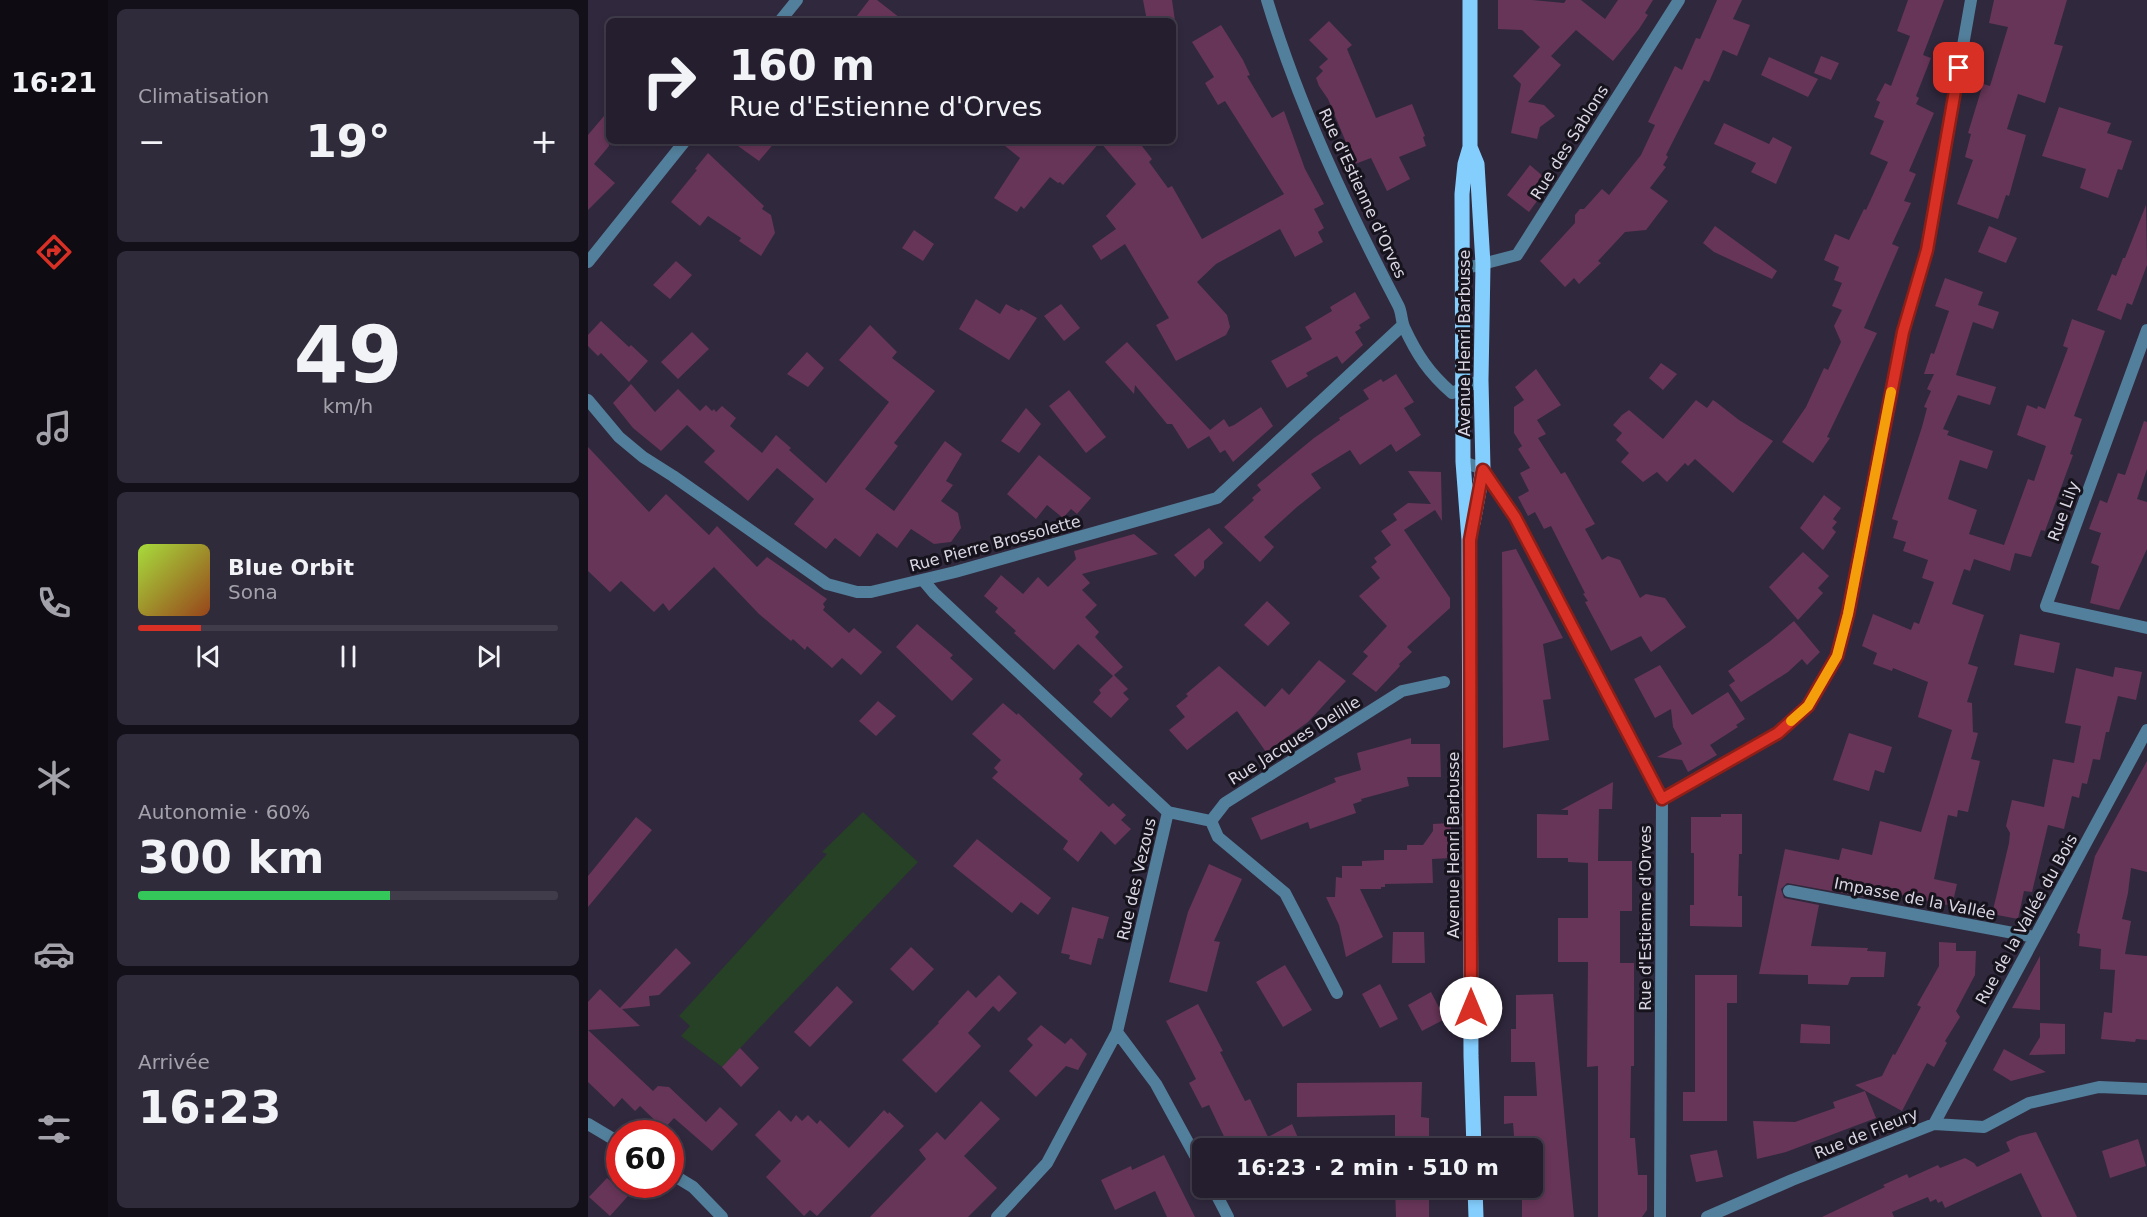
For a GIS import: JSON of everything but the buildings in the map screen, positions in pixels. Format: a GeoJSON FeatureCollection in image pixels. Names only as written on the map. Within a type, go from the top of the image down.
{"type":"FeatureCollection","features":[{"type":"Feature","properties":{"kind":"main road","name":"Avenue Henri Barbusse"},"geometry":{"type":"LineString","coordinates":[[1470,0],[1470,147],[1465,164],[1462,194],[1463,462],[1470,540],[1471,1056],[1474,1138]]}},
{"type":"Feature","properties":{"kind":"main road","name":"Avenue Henri Barbusse"},"geometry":{"type":"LineString","coordinates":[[1470,147],[1478,164],[1483,264],[1480,380],[1483,470],[1470,540]]}},
{"type":"Feature","properties":{"kind":"main road"},"geometry":{"type":"LineString","coordinates":[[1475,1198],[1476,1217]]}},
{"type":"Feature","properties":{"kind":"street"},"geometry":{"type":"LineString","coordinates":[[782,18],[797,0]]}},
{"type":"Feature","properties":{"kind":"street","name":"Rue d'Estienne d'Orves"},"geometry":{"type":"LineString","coordinates":[[1267,0],[1302,100],[1370,254],[1400,309],[1403,325],[1427,369],[1452,393],[1463,389]]}},
{"type":"Feature","properties":{"kind":"street","name":"Rue des Sablons"},"geometry":{"type":"LineString","coordinates":[[1463,269],[1517,255],[1678,0]]}},
{"type":"Feature","properties":{"kind":"street"},"geometry":{"type":"LineString","coordinates":[[1662,799],[1778,733],[1808,706],[1837,656],[1848,614],[1903,332],[1927,250],[1971,0]]}},
{"type":"Feature","properties":{"kind":"street"},"geometry":{"type":"LineString","coordinates":[[588,262],[683,144]]}},
{"type":"Feature","properties":{"kind":"street","name":"Rue Pierre Brossolette"},"geometry":{"type":"LineString","coordinates":[[588,400],[619,437],[643,457],[827,584],[857,592],[871,592],[923,580],[1217,498],[1403,325]]}},
{"type":"Feature","properties":{"kind":"street","name":"Rue Lily"},"geometry":{"type":"LineString","coordinates":[[2147,330],[2046,606],[2147,628]]}},
{"type":"Feature","properties":{"kind":"street"},"geometry":{"type":"LineString","coordinates":[[1463,389],[1480,380]]}},
{"type":"Feature","properties":{"kind":"street"},"geometry":{"type":"LineString","coordinates":[[1463,462],[1483,470]]}},
{"type":"Feature","properties":{"kind":"street","name":"Rue d'Estienne d'Orves"},"geometry":{"type":"LineString","coordinates":[[1483,470],[1515,517],[1662,799],[1660,1217]]}},
{"type":"Feature","properties":{"kind":"street","name":"Rue des Vezous"},"geometry":{"type":"LineString","coordinates":[[923,580],[1168,812],[1118,1032],[1047,1163],[997,1217]]}},
{"type":"Feature","properties":{"kind":"street","name":"Rue Jacques Delille"},"geometry":{"type":"LineString","coordinates":[[1210,821],[1225,803],[1402,691],[1444,682]]}},
{"type":"Feature","properties":{"kind":"street","name":"Rue de la Vallée du Bois"},"geometry":{"type":"LineString","coordinates":[[1934,1124],[2147,730]]}},
{"type":"Feature","properties":{"kind":"street"},"geometry":{"type":"LineString","coordinates":[[1168,812],[1210,821],[1218,837],[1285,893],[1337,993]]}},
{"type":"Feature","properties":{"kind":"street","name":"Impasse de la Vallée"},"geometry":{"type":"LineString","coordinates":[[1789,891],[2035,938]]}},
{"type":"Feature","properties":{"kind":"street"},"geometry":{"type":"LineString","coordinates":[[1118,1032],[1156,1084],[1192,1150]]}},
{"type":"Feature","properties":{"kind":"street","name":"Rue de Fleury"},"geometry":{"type":"LineString","coordinates":[[1707,1217],[1792,1180],[1934,1124],[1984,1127],[2029,1103],[2099,1088],[2147,1089]]}},
{"type":"Feature","properties":{"kind":"street"},"geometry":{"type":"LineString","coordinates":[[588,1124],[606,1135]]}},
{"type":"Feature","properties":{"kind":"street"},"geometry":{"type":"LineString","coordinates":[[684,1181],[693,1186],[722,1217]]}},
{"type":"Feature","properties":{"kind":"street"},"geometry":{"type":"LineString","coordinates":[[1218,1198],[1228,1217]]}},
{"type":"Feature","properties":{"kind":"green space"},"geometry":{"type":"Polygon","coordinates":[[[863,812],[918,862],[722,1067],[681,1036],[690,1026],[679,1016],[827,854],[822,852],[863,812]]]}},
{"type":"Feature","properties":{"kind":"slow traffic"},"geometry":{"type":"LineString","coordinates":[[1791,721],[1808,706],[1837,656],[1848,614],[1891,392]]}},
{"type":"Feature","properties":{"kind":"route"},"geometry":{"type":"LineString","coordinates":[[1471,1008],[1470,540],[1483,470],[1515,517],[1662,799],[1778,733],[1808,706],[1837,656],[1848,614],[1903,332],[1927,250],[1959,68]]}}]}
